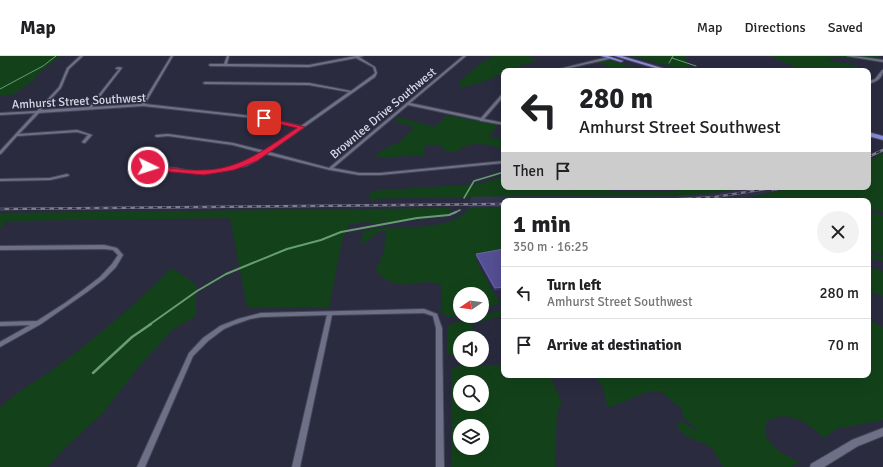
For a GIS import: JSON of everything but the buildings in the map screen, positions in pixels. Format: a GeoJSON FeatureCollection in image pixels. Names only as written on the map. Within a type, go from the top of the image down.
{"type":"FeatureCollection","features":[{"type":"Feature","properties":{"kind":"highway"},"geometry":{"type":"LineString","coordinates":[[603,56],[644,68]]}},
{"type":"Feature","properties":{"kind":"highway"},"geometry":{"type":"LineString","coordinates":[[617,56],[659,68]]}},
{"type":"Feature","properties":{"kind":"highway"},"geometry":{"type":"LineString","coordinates":[[871,129],[881,132]]}},
{"type":"Feature","properties":{"kind":"highway"},"geometry":{"type":"LineString","coordinates":[[871,134],[883,138]]}},
{"type":"Feature","properties":{"kind":"main road"},"geometry":{"type":"LineString","coordinates":[[815,467],[855,443],[883,432]]}},
{"type":"Feature","properties":{"kind":"street"},"geometry":{"type":"LineString","coordinates":[[0,153],[60,86],[73,62],[82,56]]}},
{"type":"Feature","properties":{"kind":"street"},"geometry":{"type":"LineString","coordinates":[[143,105],[172,56]]}},
{"type":"Feature","properties":{"kind":"street"},"geometry":{"type":"LineString","coordinates":[[225,65],[228,56]]}},
{"type":"Feature","properties":{"kind":"street"},"geometry":{"type":"LineString","coordinates":[[210,65],[308,66],[362,56]]}},
{"type":"Feature","properties":{"kind":"street","name":"Brownlee Drive Southwest"},"geometry":{"type":"LineString","coordinates":[[330,169],[465,56]]}},
{"type":"Feature","properties":{"kind":"street"},"geometry":{"type":"LineString","coordinates":[[848,56],[883,62]]}},
{"type":"Feature","properties":{"kind":"street"},"geometry":{"type":"LineString","coordinates":[[142,168],[154,167],[192,172],[216,172],[244,165],[266,152],[371,79],[376,73],[374,67],[356,57]]}},
{"type":"Feature","properties":{"kind":"street"},"geometry":{"type":"LineString","coordinates":[[565,68],[608,58]]}},
{"type":"Feature","properties":{"kind":"street"},"geometry":{"type":"LineString","coordinates":[[90,108],[121,68],[117,68]]}},
{"type":"Feature","properties":{"kind":"street"},"geometry":{"type":"LineString","coordinates":[[871,82],[876,80],[883,71]]}},
{"type":"Feature","properties":{"kind":"street"},"geometry":{"type":"LineString","coordinates":[[205,82],[309,84],[352,92]]}},
{"type":"Feature","properties":{"kind":"street"},"geometry":{"type":"LineString","coordinates":[[481,120],[501,97]]}},
{"type":"Feature","properties":{"kind":"street"},"geometry":{"type":"LineString","coordinates":[[253,117],[267,104]]}},
{"type":"Feature","properties":{"kind":"street"},"geometry":{"type":"LineString","coordinates":[[408,104],[501,123]]}},
{"type":"Feature","properties":{"kind":"street","name":"Amhurst Street Southwest"},"geometry":{"type":"LineString","coordinates":[[0,114],[143,105],[253,117],[302,127]]}},
{"type":"Feature","properties":{"kind":"street"},"geometry":{"type":"LineString","coordinates":[[17,135],[77,131],[90,135],[84,142]]}},
{"type":"Feature","properties":{"kind":"street"},"geometry":{"type":"LineString","coordinates":[[157,136],[219,141],[330,169],[369,175],[501,162]]}},
{"type":"Feature","properties":{"kind":"street"},"geometry":{"type":"LineString","coordinates":[[0,180],[50,179],[68,175]]}},
{"type":"Feature","properties":{"kind":"street"},"geometry":{"type":"LineString","coordinates":[[0,248],[104,247],[115,249],[120,253],[117,263],[106,274],[40,323],[0,345]]}},
{"type":"Feature","properties":{"kind":"street"},"geometry":{"type":"LineString","coordinates":[[141,467],[187,365],[200,344],[210,335],[230,323],[260,315],[424,311],[435,315],[439,328],[440,467]]}},
{"type":"Feature","properties":{"kind":"street"},"geometry":{"type":"LineString","coordinates":[[296,467],[330,313]]}},
{"type":"Feature","properties":{"kind":"street"},"geometry":{"type":"LineString","coordinates":[[0,324],[40,323]]}},
{"type":"Feature","properties":{"kind":"shaded area"},"geometry":{"type":"Polygon","coordinates":[[[733,190],[782,190],[746,198],[501,198],[501,207],[469,208],[471,196],[663,196],[714,193],[733,190]]]}},
{"type":"Feature","properties":{"kind":"green space"},"geometry":{"type":"Polygon","coordinates":[[[0,56],[60,56],[36,75],[34,80],[12,95],[0,96],[0,56]]]}},
{"type":"Feature","properties":{"kind":"green space"},"geometry":{"type":"Polygon","coordinates":[[[495,56],[528,56],[538,61],[516,68],[501,68],[501,74],[478,84],[460,87],[459,82],[481,63],[495,56]]]}},
{"type":"Feature","properties":{"kind":"green space"},"geometry":{"type":"Polygon","coordinates":[[[631,56],[686,56],[685,60],[691,68],[677,68],[631,56]]]}},
{"type":"Feature","properties":{"kind":"green space"},"geometry":{"type":"Polygon","coordinates":[[[770,56],[879,56],[877,61],[829,57],[829,60],[857,66],[858,68],[794,68],[791,65],[770,56]]]}},
{"type":"Feature","properties":{"kind":"green space"},"geometry":{"type":"Polygon","coordinates":[[[607,60],[635,68],[611,68],[598,62],[607,60]]]}},
{"type":"Feature","properties":{"kind":"green space"},"geometry":{"type":"Polygon","coordinates":[[[447,115],[498,125],[489,136],[501,139],[501,147],[476,144],[465,146],[459,149],[460,151],[446,152],[440,145],[431,145],[426,146],[423,149],[425,155],[375,158],[382,150],[400,142],[414,127],[394,121],[398,117],[435,127],[447,115]]]}},
{"type":"Feature","properties":{"kind":"green space"},"geometry":{"type":"Polygon","coordinates":[[[883,153],[883,212],[871,210],[871,198],[746,198],[782,190],[871,190],[871,159],[883,153]]]}},
{"type":"Feature","properties":{"kind":"green space"},"geometry":{"type":"Polygon","coordinates":[[[501,177],[501,190],[735,190],[661,196],[495,196],[369,199],[371,191],[479,184],[501,177]]]}},
{"type":"Feature","properties":{"kind":"green space"},"geometry":{"type":"Polygon","coordinates":[[[501,207],[501,252],[476,257],[478,260],[476,261],[500,303],[489,307],[489,287],[453,287],[453,317],[448,317],[439,310],[441,307],[442,285],[433,282],[409,284],[394,283],[385,279],[376,271],[384,250],[386,231],[378,231],[376,235],[360,245],[363,233],[370,229],[409,228],[439,224],[452,221],[462,215],[469,208],[501,207]]]}},
{"type":"Feature","properties":{"kind":"green space"},"geometry":{"type":"Polygon","coordinates":[[[450,208],[449,214],[370,224],[370,221],[348,225],[342,241],[329,307],[247,307],[230,218],[6,221],[0,229],[0,213],[450,208]]]}},
{"type":"Feature","properties":{"kind":"green space"},"geometry":{"type":"Polygon","coordinates":[[[871,213],[883,215],[883,255],[871,252],[871,213]]]}},
{"type":"Feature","properties":{"kind":"green space"},"geometry":{"type":"Polygon","coordinates":[[[871,254],[883,257],[883,261],[871,259],[871,254]]]}},
{"type":"Feature","properties":{"kind":"green space"},"geometry":{"type":"Polygon","coordinates":[[[171,268],[196,284],[196,316],[172,330],[137,369],[104,412],[66,447],[48,467],[0,467],[0,408],[14,396],[62,363],[104,329],[132,306],[171,268]]]}},
{"type":"Feature","properties":{"kind":"green space"},"geometry":{"type":"Polygon","coordinates":[[[871,268],[883,271],[883,296],[871,292],[871,268]]]}},
{"type":"Feature","properties":{"kind":"green space"},"geometry":{"type":"Polygon","coordinates":[[[501,310],[501,316],[489,319],[489,314],[501,310]]]}},
{"type":"Feature","properties":{"kind":"green space"},"geometry":{"type":"Polygon","coordinates":[[[871,321],[883,327],[883,420],[836,429],[824,438],[804,422],[789,417],[781,416],[773,418],[765,423],[765,436],[777,450],[799,462],[792,467],[723,467],[709,446],[688,436],[679,429],[677,424],[682,421],[693,429],[696,429],[683,416],[682,409],[660,391],[647,392],[608,408],[603,388],[596,378],[871,378],[871,321]]]}},
{"type":"Feature","properties":{"kind":"green space"},"geometry":{"type":"Polygon","coordinates":[[[454,323],[475,323],[471,324],[474,331],[453,331],[453,356],[447,353],[447,327],[454,323]]]}},
{"type":"Feature","properties":{"kind":"green space"},"geometry":{"type":"Polygon","coordinates":[[[489,365],[501,365],[501,378],[551,378],[562,403],[557,412],[555,467],[452,467],[451,369],[456,367],[489,367],[489,365]]]}},
{"type":"Feature","properties":{"kind":"waterway"},"geometry":{"type":"LineString","coordinates":[[0,89],[43,66],[56,56]]}},
{"type":"Feature","properties":{"kind":"waterway"},"geometry":{"type":"LineString","coordinates":[[669,63],[673,56]]}},
{"type":"Feature","properties":{"kind":"waterway"},"geometry":{"type":"LineString","coordinates":[[672,58],[696,66]]}},
{"type":"Feature","properties":{"kind":"waterway"},"geometry":{"type":"LineString","coordinates":[[464,198],[474,181],[501,173]]}},
{"type":"Feature","properties":{"kind":"waterway"},"geometry":{"type":"LineString","coordinates":[[456,212],[460,210]]}},
{"type":"Feature","properties":{"kind":"waterway"},"geometry":{"type":"LineString","coordinates":[[149,325],[197,291],[226,274],[287,249],[321,240],[341,232],[417,218],[449,215],[456,212]]}},
{"type":"Feature","properties":{"kind":"waterway"},"geometry":{"type":"LineString","coordinates":[[93,373],[132,337],[151,324]]}},
{"type":"Feature","properties":{"kind":"railway"},"geometry":{"type":"LineString","coordinates":[[871,156],[883,150]]}},
{"type":"Feature","properties":{"kind":"railway"},"geometry":{"type":"LineString","coordinates":[[698,198],[715,197],[759,190]]}},
{"type":"Feature","properties":{"kind":"railway"},"geometry":{"type":"LineString","coordinates":[[0,209],[501,204]]}},
{"type":"Feature","properties":{"kind":"route"},"geometry":{"type":"LineString","coordinates":[[148,167],[204,173],[216,172],[244,165],[255,160],[302,127],[264,118]]}}]}
